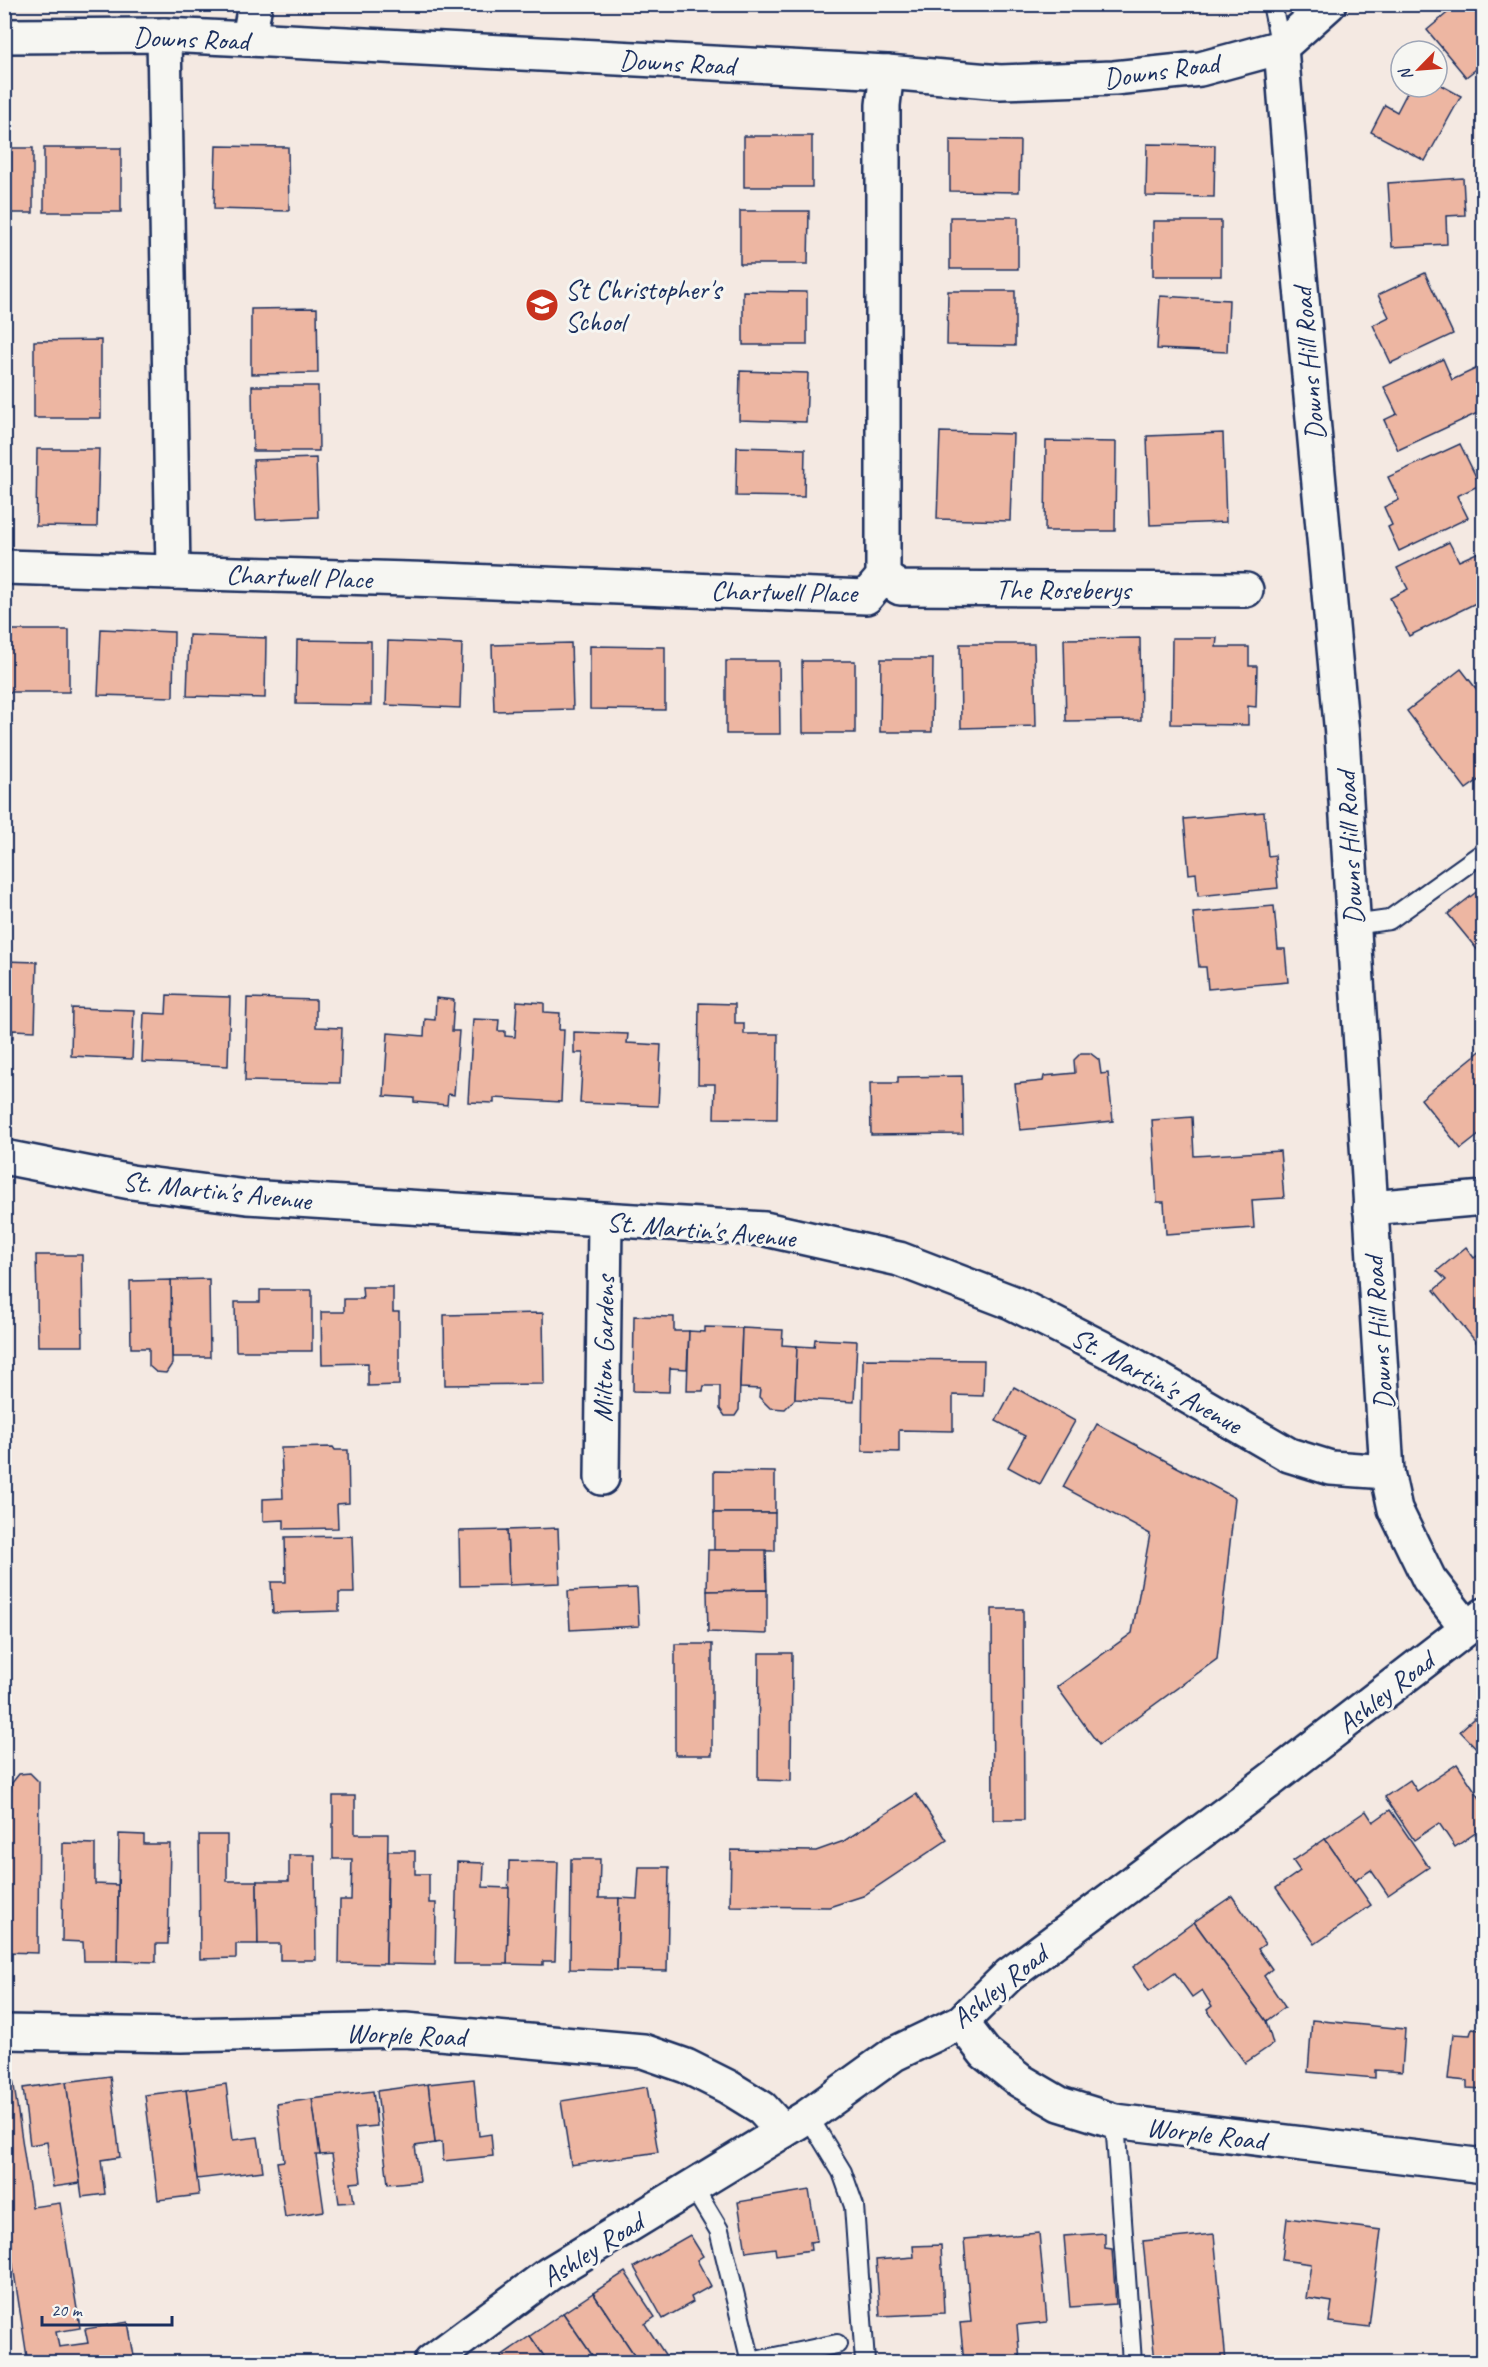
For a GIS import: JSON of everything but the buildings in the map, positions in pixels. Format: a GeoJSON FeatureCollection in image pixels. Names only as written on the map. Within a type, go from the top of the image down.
{"type":"FeatureCollection","features":[{"type":"Feature","properties":{"kind":"street"},"geometry":{"type":"LineString","coordinates":[[249,39],[255,4]]}},
{"type":"Feature","properties":{"kind":"street","name":"Downs Road"},"geometry":{"type":"LineString","coordinates":[[4,36],[164,35],[887,72],[1000,82],[1114,78],[1200,69],[1281,47],[1329,4]]}},
{"type":"Feature","properties":{"kind":"street"},"geometry":{"type":"LineString","coordinates":[[164,35],[173,572]]}},
{"type":"Feature","properties":{"kind":"street","name":"Downs Hill Road"},"geometry":{"type":"LineString","coordinates":[[1281,47],[1342,735],[1387,1472],[1395,1509],[1429,1579],[1475,1621]]}},
{"type":"Feature","properties":{"kind":"street","name":"Chartwell Place"},"geometry":{"type":"LineString","coordinates":[[4,567],[866,597],[883,577],[883,105],[887,72]]}},
{"type":"Feature","properties":{"kind":"street","name":"The Roseberys"},"geometry":{"type":"LineString","coordinates":[[883,577],[900,588],[1246,590]]}},
{"type":"Feature","properties":{"kind":"street","name":"St. Martin's Avenue"},"geometry":{"type":"LineString","coordinates":[[4,1157],[131,1182],[247,1197],[765,1229],[899,1259],[1011,1302],[1120,1358],[1289,1455],[1331,1468],[1387,1472]]}},
{"type":"Feature","properties":{"kind":"street"},"geometry":{"type":"LineString","coordinates":[[1370,1208],[1484,1198]]}},
{"type":"Feature","properties":{"kind":"street","name":"Milton Gardens"},"geometry":{"type":"LineString","coordinates":[[602,1478],[605,1220]]}},
{"type":"Feature","properties":{"kind":"street","name":"Ashley Road"},"geometry":{"type":"LineString","coordinates":[[431,2362],[549,2274],[795,2123],[894,2054],[961,2022],[1009,1976],[1268,1782],[1475,1621]]}},
{"type":"Feature","properties":{"kind":"street","name":"Worple Road"},"geometry":{"type":"LineString","coordinates":[[961,2022],[985,2053],[1019,2080],[1060,2104],[1114,2121],[1484,2166]]}},
{"type":"Feature","properties":{"kind":"street","name":"Worple Road"},"geometry":{"type":"LineString","coordinates":[[4,2032],[181,2035],[405,2030],[643,2051],[686,2066],[728,2087],[762,2108],[795,2123]]}},
{"type":"Feature","properties":{"kind":"lane"},"geometry":{"type":"LineString","coordinates":[[1272,4],[1281,47]]}},
{"type":"Feature","properties":{"kind":"lane"},"geometry":{"type":"LineString","coordinates":[[1353,925],[1389,920],[1484,852]]}},
{"type":"Feature","properties":{"kind":"lane"},"geometry":{"type":"LineString","coordinates":[[1114,2121],[1132,2362]]}},
{"type":"Feature","properties":{"kind":"lane"},"geometry":{"type":"LineString","coordinates":[[795,2123],[842,2172],[854,2206],[865,2362]]}},
{"type":"Feature","properties":{"kind":"lane"},"geometry":{"type":"LineString","coordinates":[[692,2185],[719,2230],[752,2362],[837,2344]]}},
{"type":"Feature","properties":{"kind":"place","name":"St Christopher's School"},"geometry":{"type":"Point","coordinates":[542,305]}}]}
